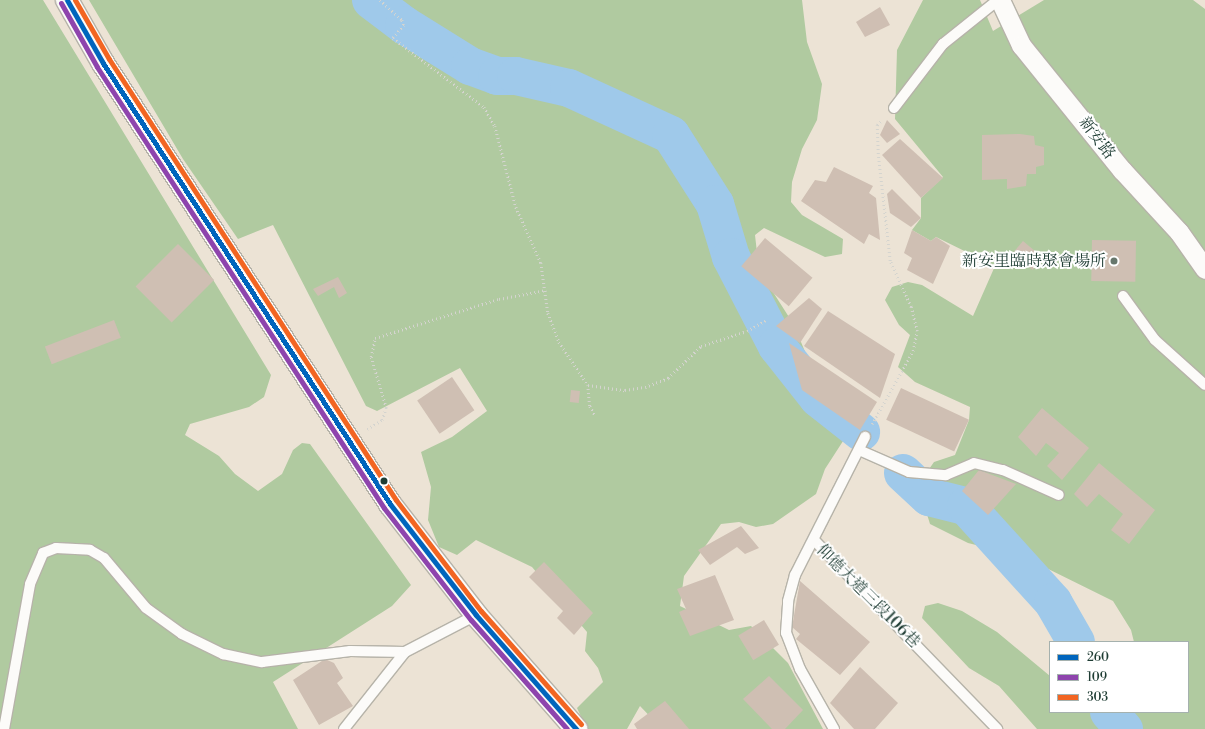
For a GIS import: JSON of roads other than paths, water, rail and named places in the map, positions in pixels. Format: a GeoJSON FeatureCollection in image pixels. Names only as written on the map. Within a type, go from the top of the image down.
{"type":"FeatureCollection","features":[{"type":"Feature","properties":{"kind":"main road"},"geometry":{"type":"LineString","coordinates":[[67,0],[103,63],[350,440],[390,504],[476,615],[576,729]]}},
{"type":"Feature","properties":{"kind":"street","name":"新安路"},"geometry":{"type":"LineString","coordinates":[[999,0],[1021,45],[1122,170],[1178,232],[1205,269]]}},
{"type":"Feature","properties":{"kind":"lane"},"geometry":{"type":"LineString","coordinates":[[894,108],[943,44],[999,0]]}},
{"type":"Feature","properties":{"kind":"lane"},"geometry":{"type":"LineString","coordinates":[[1123,296],[1155,340],[1205,385]]}},
{"type":"Feature","properties":{"kind":"lane"},"geometry":{"type":"LineString","coordinates":[[815,541],[865,437]]}},
{"type":"Feature","properties":{"kind":"lane"},"geometry":{"type":"LineString","coordinates":[[859,450],[909,472],[946,475],[974,463],[1003,470],[1059,495]]}},
{"type":"Feature","properties":{"kind":"lane","name":"仰德大道三段106巷"},"geometry":{"type":"LineString","coordinates":[[834,729],[800,669],[786,633],[788,601],[795,575],[815,541],[997,729]]}},
{"type":"Feature","properties":{"kind":"lane"},"geometry":{"type":"LineString","coordinates":[[4,729],[30,584],[43,553],[56,548],[90,550],[104,558],[146,608],[182,634],[223,654],[262,662],[350,651],[405,652]]}},
{"type":"Feature","properties":{"kind":"lane"},"geometry":{"type":"LineString","coordinates":[[344,729],[405,652],[476,615]]}},
{"type":"Feature","properties":{"kind":"waterway"},"geometry":{"type":"LineString","coordinates":[[371,0],[404,25],[470,66],[497,76],[516,76],[569,88],[671,135],[715,204],[731,257],[777,346],[818,398],[861,432]]}},
{"type":"Feature","properties":{"kind":"waterway"},"geometry":{"type":"LineString","coordinates":[[903,473],[929,497],[966,506],[1053,602],[1075,641]]}},
{"type":"Feature","properties":{"kind":"waterway"},"geometry":{"type":"LineString","coordinates":[[1110,713],[1124,729]]}},
{"type":"Feature","properties":{"kind":"place","name":"新安里臨時聚會場所"},"geometry":{"type":"Point","coordinates":[1114,261]}}]}
